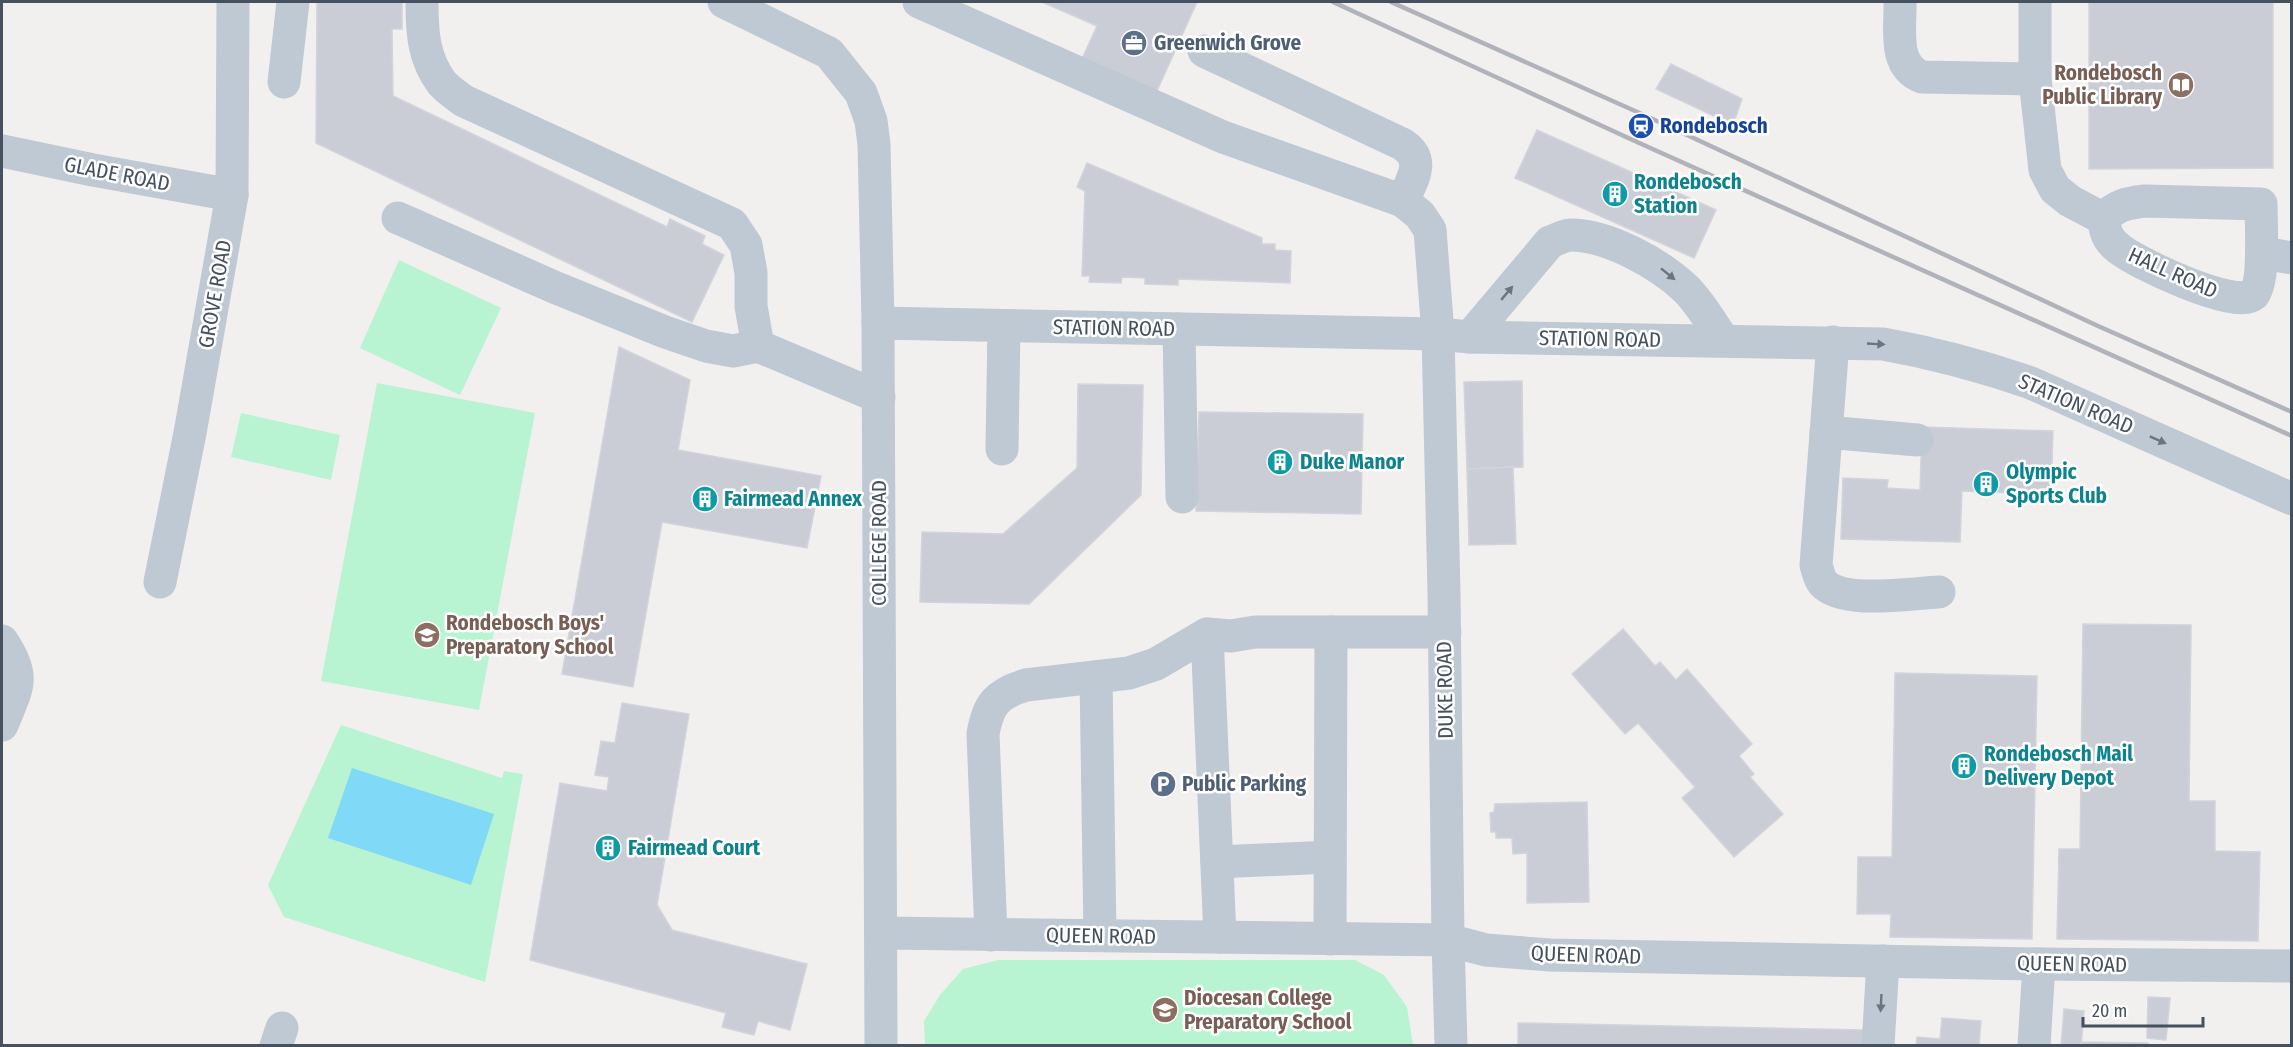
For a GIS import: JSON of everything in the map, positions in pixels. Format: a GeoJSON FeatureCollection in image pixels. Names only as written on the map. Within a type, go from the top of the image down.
{"type":"FeatureCollection","features":[{"type":"Feature","properties":{"kind":"street","name":"GROVE ROAD"},"geometry":{"type":"LineString","coordinates":[[160,582],[202,368],[232,195],[233,2]]}},
{"type":"Feature","properties":{"kind":"street"},"geometry":{"type":"LineString","coordinates":[[284,82],[293,2]]}},
{"type":"Feature","properties":{"kind":"street"},"geometry":{"type":"LineString","coordinates":[[422,2],[422,35],[430,62],[443,84],[464,101],[732,224],[746,245],[751,273],[751,306],[758,346]]}},
{"type":"Feature","properties":{"kind":"street","name":"COLLEGE ROAD"},"geometry":{"type":"LineString","coordinates":[[723,2],[829,53],[861,93],[871,121],[874,144],[879,323],[881,1046]]}},
{"type":"Feature","properties":{"kind":"street"},"geometry":{"type":"LineString","coordinates":[[919,2],[1223,136],[1403,201],[1416,169],[1416,159],[1412,150],[1204,51]]}},
{"type":"Feature","properties":{"kind":"street"},"geometry":{"type":"LineString","coordinates":[[1900,2],[1901,58],[1914,74],[1922,77],[2035,79]]}},
{"type":"Feature","properties":{"kind":"street"},"geometry":{"type":"LineString","coordinates":[[2035,2],[2035,79],[2045,170],[2055,189],[2070,201],[2104,219]]}},
{"type":"Feature","properties":{"kind":"street","name":"GLADE ROAD"},"geometry":{"type":"LineString","coordinates":[[2,151],[232,195]]}},
{"type":"Feature","properties":{"kind":"street","name":"DUKE ROAD"},"geometry":{"type":"LineString","coordinates":[[1403,201],[1420,215],[1430,230],[1438,334],[1451,1046]]}},
{"type":"Feature","properties":{"kind":"street","name":"HALL ROAD"},"geometry":{"type":"LineString","coordinates":[[2145,201],[2261,204],[2277,255],[2251,297],[2241,299],[2218,295],[2136,261],[2116,247],[2105,233],[2104,219],[2112,209],[2129,203],[2145,201]]}},
{"type":"Feature","properties":{"kind":"street"},"geometry":{"type":"LineString","coordinates":[[398,218],[554,287],[665,332],[706,346],[733,351],[758,346],[879,397]]}},
{"type":"Feature","properties":{"kind":"street"},"geometry":{"type":"LineString","coordinates":[[1470,338],[1550,242],[1569,235],[1591,237],[1621,248],[1662,269],[1687,290],[1724,341]]}},
{"type":"Feature","properties":{"kind":"street","name":"STATION ROAD"},"geometry":{"type":"LineString","coordinates":[[879,323],[1438,334],[1470,338],[1883,344],[1933,353],[1989,368],[2031,383],[2292,499]]}},
{"type":"Feature","properties":{"kind":"street"},"geometry":{"type":"LineString","coordinates":[[1002,449],[1004,326]]}},
{"type":"Feature","properties":{"kind":"street"},"geometry":{"type":"LineString","coordinates":[[1179,329],[1182,497]]}},
{"type":"Feature","properties":{"kind":"street"},"geometry":{"type":"LineString","coordinates":[[1825,342],[1826,432],[1816,565],[1822,581],[1830,588],[1852,596],[1939,592]]}},
{"type":"Feature","properties":{"kind":"street"},"geometry":{"type":"LineString","coordinates":[[1826,432],[1917,440]]}},
{"type":"Feature","properties":{"kind":"street"},"geometry":{"type":"LineString","coordinates":[[991,935],[982,734],[987,713],[997,699],[1011,690],[1026,685],[1129,673],[1156,664],[1207,634],[1231,636],[1255,632],[1445,632]]}},
{"type":"Feature","properties":{"kind":"street"},"geometry":{"type":"LineString","coordinates":[[1330,939],[1331,632]]}},
{"type":"Feature","properties":{"kind":"street"},"geometry":{"type":"LineString","coordinates":[[1207,634],[1220,937]]}},
{"type":"Feature","properties":{"kind":"street"},"geometry":{"type":"LineString","coordinates":[[2,640],[17,668],[18,685],[2,725]]}},
{"type":"Feature","properties":{"kind":"street"},"geometry":{"type":"LineString","coordinates":[[1096,677],[1100,935]]}},
{"type":"Feature","properties":{"kind":"street"},"geometry":{"type":"LineString","coordinates":[[1216,862],[1330,857]]}},
{"type":"Feature","properties":{"kind":"street","name":"QUEEN ROAD"},"geometry":{"type":"LineString","coordinates":[[881,933],[1448,940],[1486,950],[1550,955],[2292,966]]}},
{"type":"Feature","properties":{"kind":"street"},"geometry":{"type":"LineString","coordinates":[[1878,1046],[1883,961]]}},
{"type":"Feature","properties":{"kind":"street"},"geometry":{"type":"LineString","coordinates":[[2034,1046],[2039,964]]}},
{"type":"Feature","properties":{"kind":"green space"},"geometry":{"type":"Polygon","coordinates":[[[399,260],[501,308],[460,395],[360,348],[399,260]]]}},
{"type":"Feature","properties":{"kind":"green space"},"geometry":{"type":"Polygon","coordinates":[[[377,383],[535,413],[479,710],[321,681],[377,383]]]}},
{"type":"Feature","properties":{"kind":"green space"},"geometry":{"type":"Polygon","coordinates":[[[241,413],[340,435],[331,480],[231,457],[241,413]]]}},
{"type":"Feature","properties":{"kind":"green space"},"geometry":{"type":"Polygon","coordinates":[[[341,725],[502,778],[504,771],[523,774],[485,982],[284,917],[268,885],[341,725]]]}},
{"type":"Feature","properties":{"kind":"green space","name":"Diocesan College Preparatory School"},"geometry":{"type":"Polygon","coordinates":[[[998,960],[1355,960],[1384,975],[1407,1007],[1413,1045],[925,1045],[924,1021],[940,995],[963,969],[998,960]]]}},
{"type":"Feature","properties":{"kind":"water"},"geometry":{"type":"Polygon","coordinates":[[[352,768],[494,814],[471,885],[328,838],[352,768]]]}},
{"type":"Feature","properties":{"kind":"building"},"geometry":{"type":"Polygon","coordinates":[[[317,2],[402,2],[402,29],[392,29],[393,96],[667,227],[670,219],[705,236],[702,244],[724,255],[692,322],[316,143],[317,2]]]}},
{"type":"Feature","properties":{"kind":"building","name":"Greenwich Grove"},"geometry":{"type":"Polygon","coordinates":[[[1042,2],[1197,2],[1156,93],[1082,59],[1097,26],[1042,2]]]}},
{"type":"Feature","properties":{"kind":"building","name":"Rondebosch Public Library"},"geometry":{"type":"Polygon","coordinates":[[[2089,2],[2273,2],[2273,168],[2089,169],[2089,2]]]}},
{"type":"Feature","properties":{"kind":"building"},"geometry":{"type":"Polygon","coordinates":[[[1671,64],[1742,99],[1733,125],[1656,89],[1671,64]]]}},
{"type":"Feature","properties":{"kind":"building","name":"Rondebosch Station"},"geometry":{"type":"Polygon","coordinates":[[[1537,130],[1716,210],[1694,258],[1515,178],[1537,130]]]}},
{"type":"Feature","properties":{"kind":"building"},"geometry":{"type":"Polygon","coordinates":[[[1087,163],[1262,238],[1262,244],[1275,244],[1275,250],[1291,251],[1290,283],[1178,279],[1178,285],[1145,284],[1145,278],[1122,277],[1121,283],[1089,282],[1090,276],[1082,276],[1085,191],[1077,187],[1087,163]]]}},
{"type":"Feature","properties":{"kind":"building","name":"Fairmead Annex"},"geometry":{"type":"Polygon","coordinates":[[[619,347],[690,380],[678,450],[821,476],[807,548],[662,522],[633,687],[562,674],[619,347]]]}},
{"type":"Feature","properties":{"kind":"building"},"geometry":{"type":"Polygon","coordinates":[[[1522,381],[1523,467],[1467,469],[1464,382],[1522,381]]]}},
{"type":"Feature","properties":{"kind":"building"},"geometry":{"type":"Polygon","coordinates":[[[1078,384],[1143,385],[1141,495],[1029,604],[920,602],[922,532],[1003,534],[1077,468],[1078,384]]]}},
{"type":"Feature","properties":{"kind":"building","name":"Duke Manor"},"geometry":{"type":"Polygon","coordinates":[[[1199,412],[1363,414],[1361,514],[1196,511],[1199,412]]]}},
{"type":"Feature","properties":{"kind":"building","name":"Olympic Sports Club"},"geometry":{"type":"Polygon","coordinates":[[[1922,427],[2053,431],[2051,494],[1962,491],[1960,542],[1841,539],[1843,478],[1888,480],[1887,488],[1920,490],[1922,427]]]}},
{"type":"Feature","properties":{"kind":"building"},"geometry":{"type":"Polygon","coordinates":[[[1513,467],[1516,544],[1469,545],[1467,469],[1513,467]]]}},
{"type":"Feature","properties":{"kind":"building"},"geometry":{"type":"Polygon","coordinates":[[[2083,624],[2191,625],[2189,801],[2215,801],[2215,851],[2260,852],[2258,941],[2057,939],[2059,849],[2080,849],[2083,624]]]}},
{"type":"Feature","properties":{"kind":"building"},"geometry":{"type":"Polygon","coordinates":[[[1623,629],[1655,666],[1660,662],[1676,680],[1687,669],[1752,744],[1739,756],[1754,774],[1750,777],[1783,814],[1734,857],[1682,798],[1695,787],[1638,723],[1625,734],[1572,674],[1623,629]]]}},
{"type":"Feature","properties":{"kind":"building","name":"Rondebosch Mail Delivery Depot"},"geometry":{"type":"Polygon","coordinates":[[[1895,673],[2037,676],[2032,939],[1890,937],[1891,914],[1857,914],[1858,857],[1892,857],[1895,673]]]}},
{"type":"Feature","properties":{"kind":"building","name":"Fairmead Court"},"geometry":{"type":"Polygon","coordinates":[[[622,703],[689,714],[657,905],[672,930],[807,964],[790,1030],[758,1021],[754,1035],[722,1027],[726,1013],[530,960],[560,783],[607,791],[609,777],[595,775],[601,741],[615,743],[622,703]]]}},
{"type":"Feature","properties":{"kind":"building"},"geometry":{"type":"Polygon","coordinates":[[[1587,802],[1589,902],[1527,903],[1527,853],[1513,854],[1512,838],[1496,838],[1496,832],[1491,832],[1490,813],[1494,812],[1495,804],[1587,802]]]}},
{"type":"Feature","properties":{"kind":"building"},"geometry":{"type":"Polygon","coordinates":[[[2148,997],[2170,998],[2166,1040],[2147,1038],[2148,997]]]}},
{"type":"Feature","properties":{"kind":"building"},"geometry":{"type":"Polygon","coordinates":[[[2064,1009],[2084,1011],[2081,1046],[2061,1046],[2064,1009]]]}},
{"type":"Feature","properties":{"kind":"building"},"geometry":{"type":"Polygon","coordinates":[[[1942,1018],[1981,1021],[1979,1046],[1916,1046],[1917,1037],[1940,1039],[1942,1018]]]}},
{"type":"Feature","properties":{"kind":"building"},"geometry":{"type":"Polygon","coordinates":[[[1518,1023],[1865,1030],[1864,1046],[1518,1046],[1518,1023]]]}},
{"type":"Feature","properties":{"kind":"building"},"geometry":{"type":"Polygon","coordinates":[[[2081,1042],[2148,1043],[2148,1046],[2081,1046],[2081,1042]]]}},
{"type":"Feature","properties":{"kind":"railway"},"geometry":{"type":"LineString","coordinates":[[1333,2],[1637,142],[2292,436]]}},
{"type":"Feature","properties":{"kind":"railway"},"geometry":{"type":"LineString","coordinates":[[1391,2],[1644,115],[2098,326],[2292,412]]}},
{"type":"Feature","properties":{"kind":"place","name":"Greenwich Grove"},"geometry":{"type":"Point","coordinates":[1134,43]}},
{"type":"Feature","properties":{"kind":"place","name":"Rondebosch Public Library"},"geometry":{"type":"Point","coordinates":[2181,85]}},
{"type":"Feature","properties":{"kind":"place","name":"Rondebosch"},"geometry":{"type":"Point","coordinates":[1641,126]}},
{"type":"Feature","properties":{"kind":"place","name":"Rondebosch Station"},"geometry":{"type":"Point","coordinates":[1615,194]}},
{"type":"Feature","properties":{"kind":"place","name":"Duke Manor"},"geometry":{"type":"Point","coordinates":[1280,462]}},
{"type":"Feature","properties":{"kind":"place","name":"Olympic Sports Club"},"geometry":{"type":"Point","coordinates":[1986,484]}},
{"type":"Feature","properties":{"kind":"place","name":"Fairmead Annex"},"geometry":{"type":"Point","coordinates":[705,499]}},
{"type":"Feature","properties":{"kind":"place","name":"Rondebosch Boys' Preparatory School"},"geometry":{"type":"Point","coordinates":[427,635]}},
{"type":"Feature","properties":{"kind":"place","name":"Rondebosch Mail Delivery Depot"},"geometry":{"type":"Point","coordinates":[1964,766]}},
{"type":"Feature","properties":{"kind":"place","name":"Public Parking"},"geometry":{"type":"Point","coordinates":[1163,784]}},
{"type":"Feature","properties":{"kind":"place","name":"Fairmead Court"},"geometry":{"type":"Point","coordinates":[608,848]}},
{"type":"Feature","properties":{"kind":"place","name":"Diocesan College Preparatory School"},"geometry":{"type":"Point","coordinates":[1165,1010]}}]}
